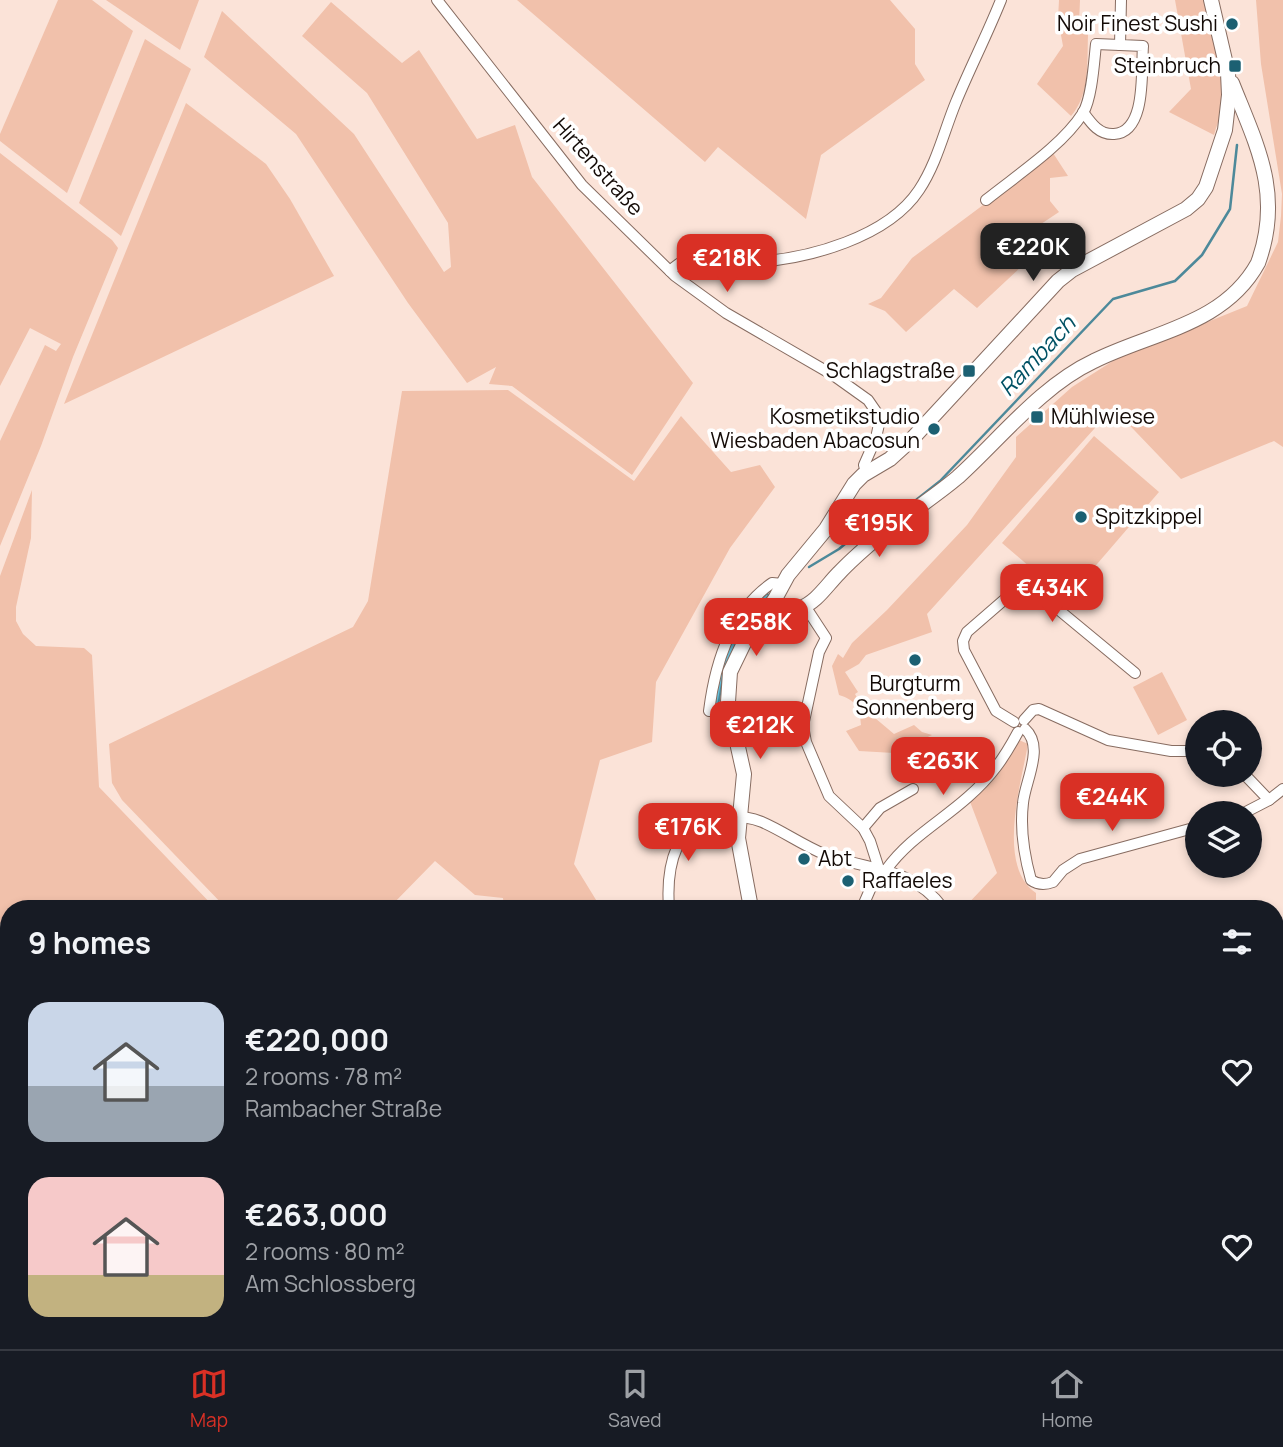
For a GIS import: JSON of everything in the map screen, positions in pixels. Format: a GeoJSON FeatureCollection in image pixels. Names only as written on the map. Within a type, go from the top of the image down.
{"type":"FeatureCollection","features":[{"type":"Feature","properties":{"kind":"main road"},"geometry":{"type":"LineString","coordinates":[[769,608],[788,610],[805,606],[868,546],[941,491],[1066,377],[1108,354],[1209,314],[1239,290],[1265,248],[1273,210],[1270,172],[1228,74],[1211,0]]}},
{"type":"Feature","properties":{"kind":"main road"},"geometry":{"type":"LineString","coordinates":[[749,900],[738,844],[743,766],[729,708],[728,688],[733,664],[746,639],[769,608],[783,583],[826,529],[854,484],[903,447],[1064,275],[1192,204],[1206,187],[1225,130],[1229,95],[1228,74]]}},
{"type":"Feature","properties":{"kind":"main road"},"geometry":{"type":"LineString","coordinates":[[1225,130],[1237,126],[1250,127]]}},
{"type":"Feature","properties":{"kind":"street","name":"Hirtenstraße"},"geometry":{"type":"LineString","coordinates":[[437,0],[582,185],[670,271],[726,313],[833,375],[868,400],[877,413],[879,424],[874,443],[863,465],[866,474]]}},
{"type":"Feature","properties":{"kind":"street"},"geometry":{"type":"LineString","coordinates":[[670,271],[681,260],[695,255],[737,262],[776,260],[845,242],[887,223],[904,209],[927,177],[1001,0]]}},
{"type":"Feature","properties":{"kind":"street"},"geometry":{"type":"LineString","coordinates":[[1120,45],[1121,0]]}},
{"type":"Feature","properties":{"kind":"street"},"geometry":{"type":"LineString","coordinates":[[986,200],[1065,134],[1083,112],[1096,44],[1143,46],[1137,118],[1125,131],[1108,134],[1097,129],[1083,112]]}},
{"type":"Feature","properties":{"kind":"street"},"geometry":{"type":"LineString","coordinates":[[729,708],[709,711],[715,672],[725,643],[755,597],[772,583],[783,583]]}},
{"type":"Feature","properties":{"kind":"street"},"geometry":{"type":"LineString","coordinates":[[1135,673],[1048,601],[1029,590],[1012,593],[967,632],[963,646],[996,711],[1031,736],[1031,770],[1023,802],[1023,838],[1031,880],[1040,884],[1053,882],[1063,870],[1080,859],[1185,830]]}},
{"type":"Feature","properties":{"kind":"street"},"geometry":{"type":"LineString","coordinates":[[805,606],[826,638],[819,652],[803,726],[806,742],[834,803],[863,828],[882,870]]}},
{"type":"Feature","properties":{"kind":"street"},"geometry":{"type":"LineString","coordinates":[[866,900],[882,870],[924,831],[978,788],[1004,760],[1020,726],[1033,710],[1039,709],[1108,740],[1185,751]]}},
{"type":"Feature","properties":{"kind":"street"},"geometry":{"type":"LineString","coordinates":[[1257,787],[1269,800]]}},
{"type":"Feature","properties":{"kind":"street"},"geometry":{"type":"LineString","coordinates":[[863,828],[880,808],[913,789]]}},
{"type":"Feature","properties":{"kind":"street"},"geometry":{"type":"LineString","coordinates":[[1262,804],[1283,789]]}},
{"type":"Feature","properties":{"kind":"street"},"geometry":{"type":"LineString","coordinates":[[670,900],[674,852],[680,838],[696,823],[709,817],[740,816],[760,821],[825,854],[902,875],[920,884],[935,900]]}},
{"type":"Feature","properties":{"kind":"shaded area"},"geometry":{"type":"Polygon","coordinates":[[[58,0],[92,0],[133,31],[67,193],[0,141],[0,134],[58,0]]]}},
{"type":"Feature","properties":{"kind":"shaded area"},"geometry":{"type":"Polygon","coordinates":[[[106,0],[199,0],[180,50],[106,0]]]}},
{"type":"Feature","properties":{"kind":"shaded area"},"geometry":{"type":"Polygon","coordinates":[[[517,0],[890,0],[915,29],[915,64],[925,80],[821,155],[806,219],[718,147],[705,162],[517,0]]]}},
{"type":"Feature","properties":{"kind":"shaded area"},"geometry":{"type":"Polygon","coordinates":[[[1059,0],[1080,0],[1079,24],[1088,35],[1082,98],[1071,116],[1037,84],[1063,46],[1058,19],[1059,0]]]}},
{"type":"Feature","properties":{"kind":"shaded area"},"geometry":{"type":"Polygon","coordinates":[[[1175,0],[1204,0],[1219,54],[1223,82],[1222,109],[1214,135],[1169,112],[1191,89],[1175,0]]]}},
{"type":"Feature","properties":{"kind":"shaded area"},"geometry":{"type":"Polygon","coordinates":[[[1256,0],[1283,0],[1283,447],[1274,441],[1181,479],[1113,408],[927,614],[932,632],[866,655],[859,664],[845,672],[858,692],[855,694],[862,707],[894,734],[914,725],[922,732],[932,735],[894,753],[859,751],[846,731],[861,725],[858,709],[853,702],[839,695],[832,666],[838,654],[843,658],[852,643],[967,525],[1016,457],[1016,437],[1072,387],[1116,359],[1247,306],[1278,242],[1282,194],[1261,64],[1256,0]]]}},
{"type":"Feature","properties":{"kind":"shaded area"},"geometry":{"type":"Polygon","coordinates":[[[331,2],[402,63],[419,50],[477,139],[515,125],[532,177],[693,383],[632,475],[512,386],[489,384],[496,367],[467,383],[408,303],[296,134],[204,57],[222,11],[354,134],[444,272],[451,267],[448,223],[367,93],[302,36],[331,2]]]}},
{"type":"Feature","properties":{"kind":"shaded area"},"geometry":{"type":"Polygon","coordinates":[[[145,39],[191,69],[121,236],[79,203],[145,39]]]}},
{"type":"Feature","properties":{"kind":"shaded area"},"geometry":{"type":"Polygon","coordinates":[[[186,103],[266,164],[290,199],[334,276],[64,404],[186,103]]]}},
{"type":"Feature","properties":{"kind":"shaded area"},"geometry":{"type":"Polygon","coordinates":[[[0,153],[112,240],[118,248],[0,546],[0,441],[45,345],[56,351],[61,344],[30,328],[0,386],[0,153]]]}},
{"type":"Feature","properties":{"kind":"shaded area"},"geometry":{"type":"Polygon","coordinates":[[[1053,153],[1068,176],[1050,178],[1050,201],[1059,212],[1035,228],[1041,241],[1016,256],[1022,266],[977,308],[954,289],[906,332],[885,311],[868,304],[881,298],[912,258],[1053,153]]]}},
{"type":"Feature","properties":{"kind":"shaded area"},"geometry":{"type":"Polygon","coordinates":[[[508,390],[634,481],[681,416],[731,472],[760,465],[775,487],[730,548],[656,682],[652,742],[600,760],[574,864],[596,900],[503,900],[475,895],[435,861],[397,900],[218,900],[122,800],[112,783],[109,744],[353,627],[368,601],[402,391],[508,390]]]}},
{"type":"Feature","properties":{"kind":"shaded area","name":"Spitzkippel"},"geometry":{"type":"Polygon","coordinates":[[[1094,436],[1159,492],[1067,599],[1002,543],[1094,436]]]}},
{"type":"Feature","properties":{"kind":"shaded area"},"geometry":{"type":"Polygon","coordinates":[[[32,490],[31,538],[16,607],[16,621],[23,634],[36,646],[84,648],[92,655],[99,787],[207,900],[0,900],[0,576],[32,490]]]}},
{"type":"Feature","properties":{"kind":"shaded area"},"geometry":{"type":"Polygon","coordinates":[[[1162,672],[1185,721],[1158,735],[1133,687],[1162,672]]]}},
{"type":"Feature","properties":{"kind":"shaded area"},"geometry":{"type":"Polygon","coordinates":[[[1019,740],[1028,744],[1014,823],[1014,845],[1017,864],[1024,880],[1036,893],[1036,900],[972,900],[997,873],[969,799],[1019,740]]]}},
{"type":"Feature","properties":{"kind":"water"},"geometry":{"type":"Polygon","coordinates":[[[766,592],[770,597],[723,677],[718,706],[712,706],[717,677],[740,621],[766,592]]]}},
{"type":"Feature","properties":{"kind":"waterway","name":"Rambach"},"geometry":{"type":"LineString","coordinates":[[916,500],[940,481],[1113,299],[1175,281],[1202,255],[1230,209],[1237,145]]}},
{"type":"Feature","properties":{"kind":"waterway","name":"Rambach"},"geometry":{"type":"LineString","coordinates":[[809,567],[839,549],[874,520]]}},
{"type":"Feature","properties":{"kind":"place","name":"Noir Finest Sushi"},"geometry":{"type":"Point","coordinates":[1232,24]}},
{"type":"Feature","properties":{"kind":"place","name":"Steinbruch"},"geometry":{"type":"Point","coordinates":[1235,66]}},
{"type":"Feature","properties":{"kind":"place","name":"Schlagstraße"},"geometry":{"type":"Point","coordinates":[969,371]}},
{"type":"Feature","properties":{"kind":"place","name":"Mühlwiese"},"geometry":{"type":"Point","coordinates":[1037,417]}},
{"type":"Feature","properties":{"kind":"place","name":"Kosmetikstudio Wiesbaden Abacosun"},"geometry":{"type":"Point","coordinates":[934,429]}},
{"type":"Feature","properties":{"kind":"place","name":"Spitzkippel"},"geometry":{"type":"Point","coordinates":[1081,517]}},
{"type":"Feature","properties":{"kind":"place","name":"Burgturm Sonnenberg"},"geometry":{"type":"Point","coordinates":[915,660]}},
{"type":"Feature","properties":{"kind":"place","name":"Abt"},"geometry":{"type":"Point","coordinates":[804,859]}},
{"type":"Feature","properties":{"kind":"place","name":"Raffaeles"},"geometry":{"type":"Point","coordinates":[848,881]}}]}
